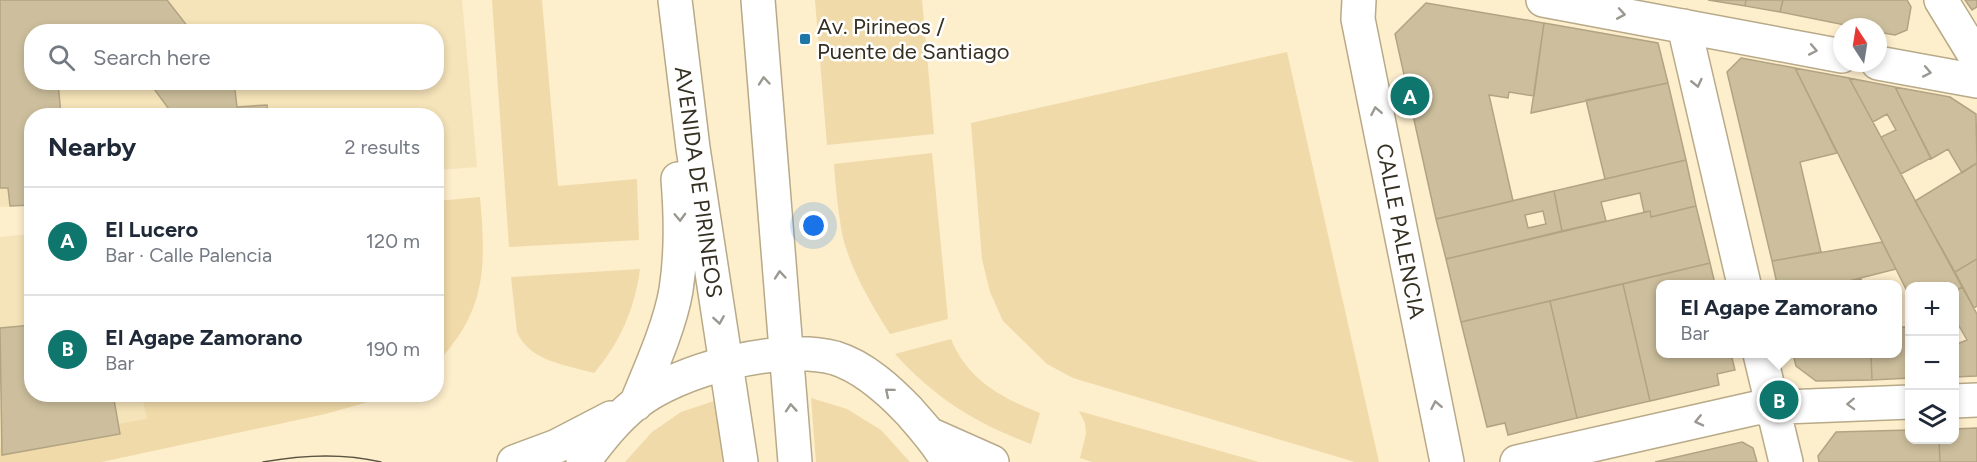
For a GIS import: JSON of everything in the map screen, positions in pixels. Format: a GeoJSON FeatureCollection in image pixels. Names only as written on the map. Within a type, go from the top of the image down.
{"type":"FeatureCollection","features":[{"type":"Feature","properties":{"kind":"main road","name":"AVENIDA DE PIRINEOS"},"geometry":{"type":"LineString","coordinates":[[675,0],[680,54],[741,462]]}},
{"type":"Feature","properties":{"kind":"main road"},"geometry":{"type":"LineString","coordinates":[[758,0],[795,462]]}},
{"type":"Feature","properties":{"kind":"main road","name":"CALLE PALENCIA"},"geometry":{"type":"LineString","coordinates":[[1359,0],[1358,19],[1447,462]]}},
{"type":"Feature","properties":{"kind":"main road"},"geometry":{"type":"LineString","coordinates":[[1543,0],[1833,54]]}},
{"type":"Feature","properties":{"kind":"main road"},"geometry":{"type":"LineString","coordinates":[[1941,0],[1977,59]]}},
{"type":"Feature","properties":{"kind":"main road"},"geometry":{"type":"LineString","coordinates":[[1684,26],[1743,280]]}},
{"type":"Feature","properties":{"kind":"main road"},"geometry":{"type":"LineString","coordinates":[[514,462],[574,438],[636,404],[660,341],[675,292],[681,246],[681,215],[675,150],[680,54]]}},
{"type":"Feature","properties":{"kind":"main road"},"geometry":{"type":"LineString","coordinates":[[1887,65],[1977,81]]}},
{"type":"Feature","properties":{"kind":"main road"},"geometry":{"type":"LineString","coordinates":[[583,462],[605,432],[636,404],[657,389],[678,379],[726,364],[787,354],[811,354],[837,359],[865,373],[895,396],[929,434],[948,462]]}},
{"type":"Feature","properties":{"kind":"main road"},"geometry":{"type":"LineString","coordinates":[[1761,358],[1786,462]]}},
{"type":"Feature","properties":{"kind":"main road"},"geometry":{"type":"LineString","coordinates":[[1959,401],[1977,400]]}},
{"type":"Feature","properties":{"kind":"main road"},"geometry":{"type":"LineString","coordinates":[[1517,462],[1756,408],[1905,402]]}},
{"type":"Feature","properties":{"kind":"main road"},"geometry":{"type":"LineString","coordinates":[[929,434],[992,462]]}},
{"type":"Feature","properties":{"kind":"shaded area"},"geometry":{"type":"Polygon","coordinates":[[[0,0],[462,0],[477,167],[444,169],[444,108],[24,108],[24,205],[0,207],[0,0]]]}},
{"type":"Feature","properties":{"kind":"shaded area"},"geometry":{"type":"Polygon","coordinates":[[[492,0],[542,0],[558,186],[637,179],[639,240],[509,247],[492,0]]]}},
{"type":"Feature","properties":{"kind":"shaded area"},"geometry":{"type":"Polygon","coordinates":[[[815,0],[922,0],[934,134],[827,145],[815,0]]]}},
{"type":"Feature","properties":{"kind":"shaded area"},"geometry":{"type":"Polygon","coordinates":[[[1287,52],[1379,462],[1355,462],[1073,378],[1047,364],[1003,321],[990,292],[982,259],[971,123],[1287,52]]]}},
{"type":"Feature","properties":{"kind":"shaded area"},"geometry":{"type":"Polygon","coordinates":[[[932,153],[948,319],[890,334],[863,288],[847,251],[840,219],[834,164],[932,153]]]}},
{"type":"Feature","properties":{"kind":"shaded area"},"geometry":{"type":"Polygon","coordinates":[[[480,197],[483,245],[480,286],[474,305],[466,324],[444,354],[444,200],[480,197]]]}},
{"type":"Feature","properties":{"kind":"shaded area"},"geometry":{"type":"Polygon","coordinates":[[[24,235],[24,402],[366,402],[325,414],[101,462],[0,462],[0,237],[24,235]]]}},
{"type":"Feature","properties":{"kind":"shaded area"},"geometry":{"type":"Polygon","coordinates":[[[640,269],[625,324],[611,350],[594,373],[539,356],[530,350],[517,332],[511,277],[640,269]]]}},
{"type":"Feature","properties":{"kind":"shaded area"},"geometry":{"type":"Polygon","coordinates":[[[951,339],[966,365],[976,376],[999,394],[1040,413],[1031,444],[957,408],[925,384],[895,354],[951,339]]]}},
{"type":"Feature","properties":{"kind":"shaded area"},"geometry":{"type":"Polygon","coordinates":[[[811,398],[847,409],[881,430],[910,462],[816,462],[811,398]]]}},
{"type":"Feature","properties":{"kind":"shaded area"},"geometry":{"type":"Polygon","coordinates":[[[714,401],[723,462],[625,462],[652,432],[681,412],[714,401]]]}},
{"type":"Feature","properties":{"kind":"shaded area"},"geometry":{"type":"Polygon","coordinates":[[[143,402],[366,402],[325,414],[101,462],[0,462],[0,444],[2,455],[119,434],[117,424],[147,419],[143,402]]]}},
{"type":"Feature","properties":{"kind":"shaded area"},"geometry":{"type":"Polygon","coordinates":[[[1079,411],[1259,462],[1092,462],[1080,458],[1086,434],[1085,423],[1079,411]]]}},
{"type":"Feature","properties":{"kind":"building"},"geometry":{"type":"Polygon","coordinates":[[[0,0],[167,0],[186,24],[24,24],[24,90],[59,90],[60,108],[24,108],[24,205],[10,206],[8,188],[0,188],[0,0]]]}},
{"type":"Feature","properties":{"kind":"building"},"geometry":{"type":"Polygon","coordinates":[[[1708,0],[1746,0],[1745,6],[1708,0]]]}},
{"type":"Feature","properties":{"kind":"building"},"geometry":{"type":"Polygon","coordinates":[[[1746,0],[1783,0],[1780,12],[1745,6],[1746,0]]]}},
{"type":"Feature","properties":{"kind":"building"},"geometry":{"type":"Polygon","coordinates":[[[1783,0],[1907,0],[1911,7],[1907,30],[1895,35],[1887,34],[1887,18],[1833,18],[1833,23],[1780,12],[1783,0]]]}},
{"type":"Feature","properties":{"kind":"building"},"geometry":{"type":"Polygon","coordinates":[[[1965,0],[1977,0],[1977,7],[1972,10],[1965,0]]]}},
{"type":"Feature","properties":{"kind":"building"},"geometry":{"type":"Polygon","coordinates":[[[1426,3],[1544,23],[1534,96],[1509,92],[1508,98],[1489,95],[1513,201],[1436,219],[1395,34],[1426,3]]]}},
{"type":"Feature","properties":{"kind":"building"},"geometry":{"type":"Polygon","coordinates":[[[1544,23],[1658,43],[1668,83],[1531,113],[1544,23]]]}},
{"type":"Feature","properties":{"kind":"building"},"geometry":{"type":"Polygon","coordinates":[[[1741,58],[1795,68],[1837,153],[1800,162],[1821,252],[1772,261],[1727,72],[1741,58]]]}},
{"type":"Feature","properties":{"kind":"building"},"geometry":{"type":"Polygon","coordinates":[[[1795,68],[1849,78],[1962,287],[1959,289],[1959,282],[1905,282],[1905,287],[1795,68]]]}},
{"type":"Feature","properties":{"kind":"building"},"geometry":{"type":"Polygon","coordinates":[[[1849,78],[1895,87],[1931,158],[1901,174],[1881,137],[1896,130],[1887,114],[1873,122],[1849,78]]]}},
{"type":"Feature","properties":{"kind":"building"},"geometry":{"type":"Polygon","coordinates":[[[1668,83],[1686,160],[1605,179],[1586,100],[1668,83]]]}},
{"type":"Feature","properties":{"kind":"building"},"geometry":{"type":"Polygon","coordinates":[[[1895,87],[1950,97],[1976,114],[1977,163],[1962,173],[1948,149],[1931,159],[1895,87]]]}},
{"type":"Feature","properties":{"kind":"building"},"geometry":{"type":"Polygon","coordinates":[[[155,90],[235,90],[237,107],[267,105],[267,108],[168,108],[155,90]]]}},
{"type":"Feature","properties":{"kind":"building"},"geometry":{"type":"Polygon","coordinates":[[[1686,160],[1696,206],[1651,217],[1650,211],[1644,212],[1640,193],[1601,202],[1606,221],[1562,231],[1554,191],[1686,160]]]}},
{"type":"Feature","properties":{"kind":"building"},"geometry":{"type":"Polygon","coordinates":[[[1977,163],[1977,259],[1955,272],[1915,201],[1977,163]]]}},
{"type":"Feature","properties":{"kind":"building"},"geometry":{"type":"Polygon","coordinates":[[[1554,191],[1562,231],[1446,259],[1436,219],[1554,191]],[[1543,211],[1525,215],[1528,228],[1546,224],[1543,211]]]}},
{"type":"Feature","properties":{"kind":"building"},"geometry":{"type":"Polygon","coordinates":[[[1696,206],[1710,263],[1461,322],[1446,259],[1650,211],[1651,217],[1696,206]]]}},
{"type":"Feature","properties":{"kind":"building"},"geometry":{"type":"Polygon","coordinates":[[[1882,242],[1896,269],[1853,280],[1776,280],[1772,261],[1882,242]]]}},
{"type":"Feature","properties":{"kind":"building"},"geometry":{"type":"Polygon","coordinates":[[[1977,259],[1977,306],[1974,308],[1955,272],[1977,259]]]}},
{"type":"Feature","properties":{"kind":"building"},"geometry":{"type":"Polygon","coordinates":[[[1710,263],[1714,280],[1656,280],[1656,358],[1732,358],[1735,370],[1717,374],[1719,385],[1650,401],[1623,284],[1710,263]]]}},
{"type":"Feature","properties":{"kind":"building"},"geometry":{"type":"Polygon","coordinates":[[[1623,284],[1650,401],[1577,418],[1550,301],[1623,284]]]}},
{"type":"Feature","properties":{"kind":"building"},"geometry":{"type":"Polygon","coordinates":[[[1962,287],[1977,314],[1977,376],[1959,377],[1959,343],[1967,340],[1959,326],[1959,289],[1962,287]]]}},
{"type":"Feature","properties":{"kind":"building"},"geometry":{"type":"Polygon","coordinates":[[[1550,301],[1577,418],[1508,435],[1505,423],[1487,427],[1461,322],[1550,301]]]}},
{"type":"Feature","properties":{"kind":"building"},"geometry":{"type":"Polygon","coordinates":[[[24,326],[24,402],[114,402],[120,434],[2,455],[0,328],[24,326]]]}},
{"type":"Feature","properties":{"kind":"building"},"geometry":{"type":"Polygon","coordinates":[[[1902,327],[1905,327],[1905,378],[1872,380],[1871,358],[1902,358],[1902,327]]]}},
{"type":"Feature","properties":{"kind":"building"},"geometry":{"type":"Polygon","coordinates":[[[1794,358],[1871,358],[1872,380],[1816,381],[1796,366],[1794,358]]]}},
{"type":"Feature","properties":{"kind":"building"},"geometry":{"type":"Polygon","coordinates":[[[1977,428],[1977,462],[1940,462],[1939,444],[1959,444],[1959,429],[1977,428]]]}},
{"type":"Feature","properties":{"kind":"building"},"geometry":{"type":"Polygon","coordinates":[[[1905,430],[1905,444],[1939,444],[1940,462],[1819,462],[1818,456],[1836,432],[1905,430]]]}},
{"type":"Feature","properties":{"kind":"building"},"geometry":{"type":"Polygon","coordinates":[[[1742,442],[1753,448],[1757,462],[1655,462],[1742,442]]]}},
{"type":"Feature","properties":{"kind":"tram line"},"geometry":{"type":"LineString","coordinates":[[263,462],[322,456],[352,457],[381,462]]}},
{"type":"Feature","properties":{"kind":"place","name":"Av. Pirineos / Puente de Santiago"},"geometry":{"type":"Point","coordinates":[805,39]}},
{"type":"Feature","properties":{"kind":"place","name":"El Lucero"},"geometry":{"type":"Point","coordinates":[1410,96]}},
{"type":"Feature","properties":{"kind":"place","name":"El Agape Zamorano"},"geometry":{"type":"Point","coordinates":[1779,400]}}]}
